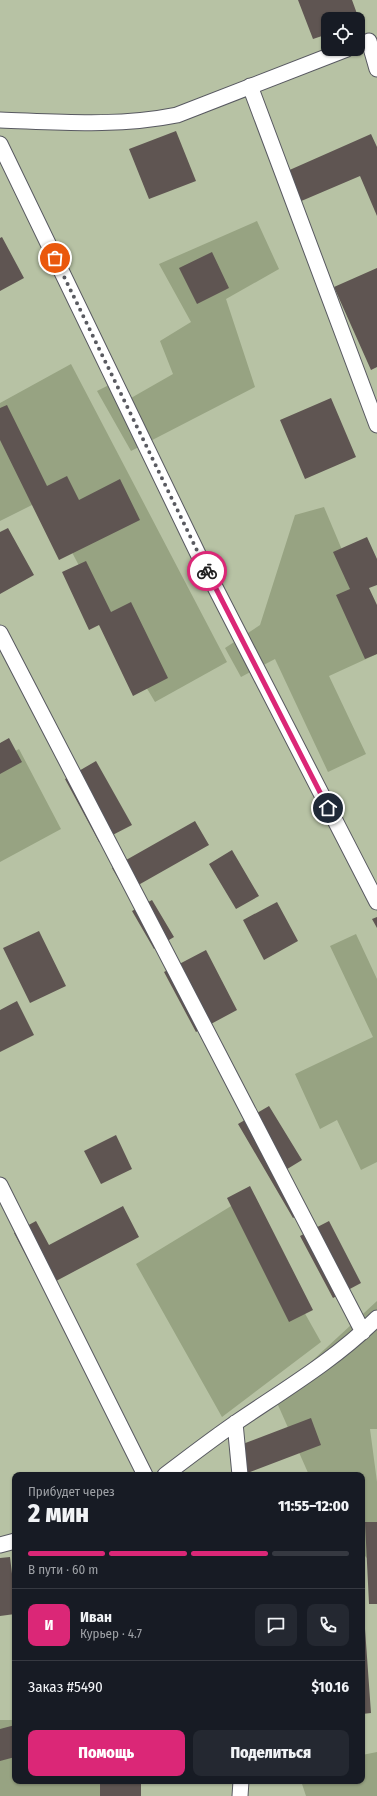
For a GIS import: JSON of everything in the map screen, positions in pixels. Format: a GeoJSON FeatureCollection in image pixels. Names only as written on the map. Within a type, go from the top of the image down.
{"type":"FeatureCollection","features":[{"type":"Feature","properties":{"kind":"lane"},"geometry":{"type":"LineString","coordinates":[[368,41],[377,69]]}},
{"type":"Feature","properties":{"kind":"lane"},"geometry":{"type":"LineString","coordinates":[[0,120],[103,123],[147,121],[177,116],[329,56]]}},
{"type":"Feature","properties":{"kind":"lane"},"geometry":{"type":"LineString","coordinates":[[250,86],[377,425]]}},
{"type":"Feature","properties":{"kind":"lane"},"geometry":{"type":"LineString","coordinates":[[0,144],[199,556],[377,902]]}},
{"type":"Feature","properties":{"kind":"lane"},"geometry":{"type":"LineString","coordinates":[[0,633],[363,1332]]}},
{"type":"Feature","properties":{"kind":"lane"},"geometry":{"type":"LineString","coordinates":[[0,1185],[144,1472]]}},
{"type":"Feature","properties":{"kind":"lane"},"geometry":{"type":"LineString","coordinates":[[169,1472],[235,1423],[302,1379],[363,1332],[377,1318]]}},
{"type":"Feature","properties":{"kind":"lane"},"geometry":{"type":"LineString","coordinates":[[235,1423],[240,1472]]}},
{"type":"Feature","properties":{"kind":"lane"},"geometry":{"type":"LineString","coordinates":[[0,1545],[12,1542]]}},
{"type":"Feature","properties":{"kind":"lane"},"geometry":{"type":"LineString","coordinates":[[240,1796],[241,1784]]}},
{"type":"Feature","properties":{"kind":"green space"},"geometry":{"type":"Polygon","coordinates":[[[0,0],[377,0],[377,1796],[0,1796],[0,0]]]}},
{"type":"Feature","properties":{"kind":"green space"},"geometry":{"type":"Polygon","coordinates":[[[257,221],[279,269],[226,299],[255,387],[131,451],[97,391],[121,379],[131,398],[173,374],[160,341],[191,322],[159,264],[257,221]]]}},
{"type":"Feature","properties":{"kind":"green space"},"geometry":{"type":"Polygon","coordinates":[[[71,364],[227,662],[155,702],[117,638],[44,499],[0,521],[0,403],[71,364]]]}},
{"type":"Feature","properties":{"kind":"green space"},"geometry":{"type":"Polygon","coordinates":[[[324,507],[377,633],[377,654],[329,676],[366,754],[328,772],[275,659],[241,677],[225,648],[260,625],[295,515],[324,507]]]}},
{"type":"Feature","properties":{"kind":"green space"},"geometry":{"type":"Polygon","coordinates":[[[19,749],[61,829],[0,862],[0,759],[19,749]]]}},
{"type":"Feature","properties":{"kind":"green space"},"geometry":{"type":"Polygon","coordinates":[[[356,934],[377,979],[377,1162],[361,1170],[337,1120],[320,1129],[295,1074],[373,1037],[330,946],[356,934]]]}},
{"type":"Feature","properties":{"kind":"green space"},"geometry":{"type":"Polygon","coordinates":[[[241,1200],[321,1342],[222,1417],[136,1264],[241,1200]]]}},
{"type":"Feature","properties":{"kind":"green space"},"geometry":{"type":"Polygon","coordinates":[[[377,1301],[377,1429],[370,1429],[377,1482],[377,1568],[365,1556],[365,1472],[308,1472],[274,1396],[377,1301]]]}},
{"type":"Feature","properties":{"kind":"green space"},"geometry":{"type":"Polygon","coordinates":[[[0,1720],[12,1720],[12,1784],[104,1784],[103,1796],[0,1796],[0,1720]]]}},
{"type":"Feature","properties":{"kind":"green space"},"geometry":{"type":"Polygon","coordinates":[[[377,1752],[377,1796],[306,1796],[302,1784],[365,1784],[365,1754],[377,1752]]]}},
{"type":"Feature","properties":{"kind":"building"},"geometry":{"type":"Polygon","coordinates":[[[298,0],[352,0],[356,12],[321,12],[321,36],[313,39],[298,0]]]}},
{"type":"Feature","properties":{"kind":"building"},"geometry":{"type":"Polygon","coordinates":[[[176,131],[196,181],[149,199],[129,149],[176,131]]]}},
{"type":"Feature","properties":{"kind":"building"},"geometry":{"type":"Polygon","coordinates":[[[371,134],[377,147],[377,216],[360,176],[299,202],[285,172],[371,134]]]}},
{"type":"Feature","properties":{"kind":"building"},"geometry":{"type":"Polygon","coordinates":[[[2,237],[24,278],[0,291],[0,238],[2,237]]]}},
{"type":"Feature","properties":{"kind":"building"},"geometry":{"type":"Polygon","coordinates":[[[212,252],[229,288],[197,304],[179,268],[212,252]]]}},
{"type":"Feature","properties":{"kind":"building"},"geometry":{"type":"Polygon","coordinates":[[[377,268],[377,367],[371,370],[334,287],[377,268]]]}},
{"type":"Feature","properties":{"kind":"building"},"geometry":{"type":"Polygon","coordinates":[[[331,398],[356,457],[305,479],[280,420],[331,398]]]}},
{"type":"Feature","properties":{"kind":"building"},"geometry":{"type":"Polygon","coordinates":[[[7,405],[47,486],[67,476],[79,500],[120,479],[140,520],[59,560],[0,440],[0,408],[7,405]]]}},
{"type":"Feature","properties":{"kind":"building"},"geometry":{"type":"Polygon","coordinates":[[[8,528],[34,575],[0,594],[0,532],[8,528]]]}},
{"type":"Feature","properties":{"kind":"building"},"geometry":{"type":"Polygon","coordinates":[[[367,537],[377,559],[377,585],[369,588],[377,605],[377,654],[365,659],[336,595],[350,589],[333,552],[367,537]]]}},
{"type":"Feature","properties":{"kind":"building"},"geometry":{"type":"Polygon","coordinates":[[[86,561],[111,612],[131,602],[168,678],[133,696],[99,625],[89,630],[62,572],[86,561]]]}},
{"type":"Feature","properties":{"kind":"building"},"geometry":{"type":"Polygon","coordinates":[[[9,738],[22,762],[0,774],[0,743],[9,738]]]}},
{"type":"Feature","properties":{"kind":"building"},"geometry":{"type":"Polygon","coordinates":[[[96,761],[132,825],[99,842],[65,779],[96,761]]]}},
{"type":"Feature","properties":{"kind":"building"},"geometry":{"type":"Polygon","coordinates":[[[195,821],[209,845],[126,892],[112,868],[195,821]]]}},
{"type":"Feature","properties":{"kind":"building"},"geometry":{"type":"Polygon","coordinates":[[[232,850],[259,896],[236,909],[209,864],[232,850]]]}},
{"type":"Feature","properties":{"kind":"building"},"geometry":{"type":"Polygon","coordinates":[[[152,900],[174,937],[154,949],[132,911],[152,900]]]}},
{"type":"Feature","properties":{"kind":"building"},"geometry":{"type":"Polygon","coordinates":[[[277,902],[298,941],[264,960],[243,920],[277,902]]]}},
{"type":"Feature","properties":{"kind":"building"},"geometry":{"type":"Polygon","coordinates":[[[377,917],[377,928],[372,919],[377,917]]]}},
{"type":"Feature","properties":{"kind":"building"},"geometry":{"type":"Polygon","coordinates":[[[39,931],[66,986],[30,1003],[3,948],[39,931]]]}},
{"type":"Feature","properties":{"kind":"building"},"geometry":{"type":"Polygon","coordinates":[[[206,950],[237,1010],[196,1032],[164,972],[206,950]]]}},
{"type":"Feature","properties":{"kind":"building"},"geometry":{"type":"Polygon","coordinates":[[[17,1001],[34,1035],[0,1052],[0,1010],[17,1001]]]}},
{"type":"Feature","properties":{"kind":"building"},"geometry":{"type":"Polygon","coordinates":[[[269,1106],[302,1160],[284,1171],[307,1210],[293,1218],[238,1124],[269,1106]]]}},
{"type":"Feature","properties":{"kind":"building"},"geometry":{"type":"Polygon","coordinates":[[[116,1135],[132,1169],[101,1184],[84,1151],[116,1135]]]}},
{"type":"Feature","properties":{"kind":"building"},"geometry":{"type":"Polygon","coordinates":[[[250,1186],[313,1310],[289,1322],[227,1198],[250,1186]]]}},
{"type":"Feature","properties":{"kind":"building"},"geometry":{"type":"Polygon","coordinates":[[[123,1206],[139,1237],[43,1288],[14,1233],[36,1221],[49,1245],[123,1206]]]}},
{"type":"Feature","properties":{"kind":"building"},"geometry":{"type":"Polygon","coordinates":[[[329,1221],[361,1283],[333,1298],[300,1236],[329,1221]]]}},
{"type":"Feature","properties":{"kind":"building"},"geometry":{"type":"Polygon","coordinates":[[[311,1418],[321,1445],[250,1472],[241,1472],[232,1448],[311,1418]]]}},
{"type":"Feature","properties":{"kind":"building"},"geometry":{"type":"Polygon","coordinates":[[[365,1522],[377,1522],[377,1604],[369,1604],[365,1522]]]}},
{"type":"Feature","properties":{"kind":"building"},"geometry":{"type":"Polygon","coordinates":[[[10,1557],[12,1574],[12,1614],[0,1616],[0,1558],[10,1557]]]}},
{"type":"Feature","properties":{"kind":"building"},"geometry":{"type":"Polygon","coordinates":[[[365,1629],[371,1713],[365,1714],[365,1629]]]}},
{"type":"Feature","properties":{"kind":"building"},"geometry":{"type":"Polygon","coordinates":[[[12,1726],[12,1758],[0,1761],[0,1729],[12,1726]]]}},
{"type":"Feature","properties":{"kind":"building"},"geometry":{"type":"Polygon","coordinates":[[[100,1784],[141,1784],[141,1796],[100,1796],[100,1784]]]}},
{"type":"Feature","properties":{"kind":"way so far"},"geometry":{"type":"LineString","coordinates":[[55,258],[207,571]]}},
{"type":"Feature","properties":{"kind":"route"},"geometry":{"type":"LineString","coordinates":[[207,571],[328,808]]}}]}
